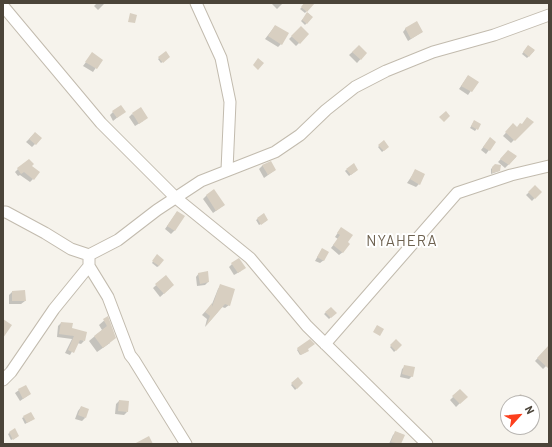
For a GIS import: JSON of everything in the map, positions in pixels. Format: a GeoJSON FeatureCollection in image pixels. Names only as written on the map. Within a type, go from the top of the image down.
{"type":"FeatureCollection","features":[{"type":"Feature","properties":{"kind":"street"},"geometry":{"type":"LineString","coordinates":[[196,3],[221,58],[230,102],[228,170]]}},
{"type":"Feature","properties":{"kind":"street"},"geometry":{"type":"LineString","coordinates":[[3,6],[102,123],[176,198],[250,258],[307,326],[427,444]]}},
{"type":"Feature","properties":{"kind":"street"},"geometry":{"type":"LineString","coordinates":[[3,380],[11,372],[89,261],[157,210],[201,181],[275,152],[300,136],[326,110],[355,87],[386,71],[433,52],[494,35],[549,15]]}},
{"type":"Feature","properties":{"kind":"street"},"geometry":{"type":"LineString","coordinates":[[325,344],[457,193],[549,166]]}},
{"type":"Feature","properties":{"kind":"street"},"geometry":{"type":"LineString","coordinates":[[3,212],[6,212],[46,233],[89,261],[108,297],[130,355],[186,444]]}},
{"type":"Feature","properties":{"kind":"building"},"geometry":{"type":"Polygon","coordinates":[[[304,3],[315,3],[307,12],[301,7],[304,3]]]}},
{"type":"Feature","properties":{"kind":"building"},"geometry":{"type":"Polygon","coordinates":[[[307,12],[313,17],[307,24],[302,20],[307,12]]]}},
{"type":"Feature","properties":{"kind":"building"},"geometry":{"type":"Polygon","coordinates":[[[130,13],[137,15],[135,23],[128,22],[130,13]]]}},
{"type":"Feature","properties":{"kind":"building"},"geometry":{"type":"Polygon","coordinates":[[[417,21],[423,32],[411,39],[405,28],[417,21]]]}},
{"type":"Feature","properties":{"kind":"building"},"geometry":{"type":"Polygon","coordinates":[[[275,25],[289,33],[282,45],[268,36],[275,25]]]}},
{"type":"Feature","properties":{"kind":"building"},"geometry":{"type":"Polygon","coordinates":[[[301,26],[309,34],[300,44],[291,36],[301,26]]]}},
{"type":"Feature","properties":{"kind":"building"},"geometry":{"type":"Polygon","coordinates":[[[359,45],[367,53],[361,60],[352,52],[359,45]]]}},
{"type":"Feature","properties":{"kind":"building"},"geometry":{"type":"Polygon","coordinates":[[[528,45],[535,50],[529,57],[523,52],[528,45]]]}},
{"type":"Feature","properties":{"kind":"building"},"geometry":{"type":"Polygon","coordinates":[[[166,51],[170,57],[163,63],[158,57],[166,51]]]}},
{"type":"Feature","properties":{"kind":"building"},"geometry":{"type":"Polygon","coordinates":[[[92,52],[103,60],[97,69],[85,62],[92,52]]]}},
{"type":"Feature","properties":{"kind":"building"},"geometry":{"type":"Polygon","coordinates":[[[258,58],[264,63],[258,70],[253,65],[258,58]]]}},
{"type":"Feature","properties":{"kind":"building"},"geometry":{"type":"Polygon","coordinates":[[[468,75],[479,82],[472,92],[461,86],[468,75]]]}},
{"type":"Feature","properties":{"kind":"building"},"geometry":{"type":"Polygon","coordinates":[[[121,105],[126,112],[117,118],[112,111],[121,105]]]}},
{"type":"Feature","properties":{"kind":"building"},"geometry":{"type":"Polygon","coordinates":[[[141,107],[148,118],[139,124],[132,113],[141,107]]]}},
{"type":"Feature","properties":{"kind":"building"},"geometry":{"type":"Polygon","coordinates":[[[446,111],[450,116],[444,122],[439,117],[446,111]]]}},
{"type":"Feature","properties":{"kind":"building"},"geometry":{"type":"Polygon","coordinates":[[[527,117],[534,122],[515,141],[505,132],[513,123],[517,127],[520,123],[522,124],[527,117]]]}},
{"type":"Feature","properties":{"kind":"building"},"geometry":{"type":"Polygon","coordinates":[[[474,120],[481,124],[478,130],[471,126],[474,120]]]}},
{"type":"Feature","properties":{"kind":"building"},"geometry":{"type":"Polygon","coordinates":[[[35,132],[42,138],[36,145],[29,139],[35,132]]]}},
{"type":"Feature","properties":{"kind":"building"},"geometry":{"type":"Polygon","coordinates":[[[490,137],[496,142],[490,151],[483,147],[490,137]]]}},
{"type":"Feature","properties":{"kind":"building"},"geometry":{"type":"Polygon","coordinates":[[[384,140],[389,147],[384,151],[378,145],[384,140]]]}},
{"type":"Feature","properties":{"kind":"building"},"geometry":{"type":"Polygon","coordinates":[[[508,150],[517,156],[509,165],[500,159],[508,150]]]}},
{"type":"Feature","properties":{"kind":"building"},"geometry":{"type":"Polygon","coordinates":[[[29,159],[34,164],[32,166],[40,172],[34,180],[24,172],[21,174],[17,168],[29,159]]]}},
{"type":"Feature","properties":{"kind":"building"},"geometry":{"type":"Polygon","coordinates":[[[271,161],[276,170],[268,175],[262,165],[271,161]]]}},
{"type":"Feature","properties":{"kind":"building"},"geometry":{"type":"Polygon","coordinates":[[[354,163],[358,170],[351,175],[346,169],[354,163]]]}},
{"type":"Feature","properties":{"kind":"building"},"geometry":{"type":"Polygon","coordinates":[[[495,164],[501,165],[500,171],[492,173],[492,167],[495,164]]]}},
{"type":"Feature","properties":{"kind":"building"},"geometry":{"type":"Polygon","coordinates":[[[415,169],[425,174],[420,185],[410,179],[415,169]]]}},
{"type":"Feature","properties":{"kind":"building"},"geometry":{"type":"Polygon","coordinates":[[[535,185],[542,192],[535,199],[528,192],[535,185]]]}},
{"type":"Feature","properties":{"kind":"building"},"geometry":{"type":"Polygon","coordinates":[[[214,189],[225,205],[216,211],[206,195],[214,189]]]}},
{"type":"Feature","properties":{"kind":"building"},"geometry":{"type":"Polygon","coordinates":[[[177,211],[185,216],[175,231],[167,226],[177,211]]]}},
{"type":"Feature","properties":{"kind":"building"},"geometry":{"type":"Polygon","coordinates":[[[264,213],[268,220],[261,225],[257,218],[264,213]]]}},
{"type":"Feature","properties":{"kind":"building"},"geometry":{"type":"Polygon","coordinates":[[[341,227],[353,235],[348,242],[350,244],[343,253],[333,245],[340,235],[337,233],[341,227]]]}},
{"type":"Feature","properties":{"kind":"building"},"geometry":{"type":"Polygon","coordinates":[[[322,248],[329,252],[324,261],[317,257],[322,248]]]}},
{"type":"Feature","properties":{"kind":"building"},"geometry":{"type":"Polygon","coordinates":[[[157,254],[164,260],[159,266],[152,261],[157,254]]]}},
{"type":"Feature","properties":{"kind":"building"},"geometry":{"type":"Polygon","coordinates":[[[239,258],[246,268],[238,273],[231,263],[239,258]]]}},
{"type":"Feature","properties":{"kind":"building"},"geometry":{"type":"Polygon","coordinates":[[[208,271],[209,282],[200,284],[198,273],[208,271]]]}},
{"type":"Feature","properties":{"kind":"building"},"geometry":{"type":"Polygon","coordinates":[[[166,275],[174,285],[164,294],[155,284],[166,275]]]}},
{"type":"Feature","properties":{"kind":"building"},"geometry":{"type":"Polygon","coordinates":[[[220,284],[235,289],[230,306],[225,304],[206,326],[210,316],[205,312],[212,303],[212,307],[220,284]]]}},
{"type":"Feature","properties":{"kind":"building"},"geometry":{"type":"Polygon","coordinates":[[[25,290],[26,301],[12,301],[12,291],[25,290]]]}},
{"type":"Feature","properties":{"kind":"building"},"geometry":{"type":"Polygon","coordinates":[[[331,307],[337,313],[331,318],[325,312],[331,307]]]}},
{"type":"Feature","properties":{"kind":"building"},"geometry":{"type":"Polygon","coordinates":[[[108,316],[116,338],[103,348],[94,336],[107,326],[103,319],[108,316]]]}},
{"type":"Feature","properties":{"kind":"building"},"geometry":{"type":"Polygon","coordinates":[[[3,319],[12,325],[3,338],[3,319]]]}},
{"type":"Feature","properties":{"kind":"building"},"geometry":{"type":"Polygon","coordinates":[[[61,322],[73,323],[72,328],[87,332],[85,341],[80,340],[74,353],[68,350],[74,336],[59,334],[61,322]]]}},
{"type":"Feature","properties":{"kind":"building"},"geometry":{"type":"Polygon","coordinates":[[[377,325],[384,329],[380,336],[373,332],[377,325]]]}},
{"type":"Feature","properties":{"kind":"building"},"geometry":{"type":"Polygon","coordinates":[[[310,339],[315,344],[308,349],[309,351],[301,355],[297,348],[310,339]]]}},
{"type":"Feature","properties":{"kind":"building"},"geometry":{"type":"Polygon","coordinates":[[[396,339],[402,345],[396,351],[390,345],[396,339]]]}},
{"type":"Feature","properties":{"kind":"building"},"geometry":{"type":"Polygon","coordinates":[[[549,345],[549,369],[537,358],[549,345]]]}},
{"type":"Feature","properties":{"kind":"building"},"geometry":{"type":"Polygon","coordinates":[[[404,365],[415,367],[413,377],[402,374],[404,365]]]}},
{"type":"Feature","properties":{"kind":"building"},"geometry":{"type":"Polygon","coordinates":[[[298,377],[303,383],[297,389],[291,383],[298,377]]]}},
{"type":"Feature","properties":{"kind":"building"},"geometry":{"type":"Polygon","coordinates":[[[26,385],[31,394],[23,399],[18,389],[26,385]]]}},
{"type":"Feature","properties":{"kind":"building"},"geometry":{"type":"Polygon","coordinates":[[[460,389],[468,397],[460,404],[452,396],[460,389]]]}},
{"type":"Feature","properties":{"kind":"building"},"geometry":{"type":"Polygon","coordinates":[[[119,400],[129,401],[128,412],[118,411],[119,400]]]}},
{"type":"Feature","properties":{"kind":"building"},"geometry":{"type":"Polygon","coordinates":[[[81,406],[89,409],[86,418],[78,415],[81,406]]]}},
{"type":"Feature","properties":{"kind":"building"},"geometry":{"type":"Polygon","coordinates":[[[31,412],[35,419],[27,423],[23,416],[31,412]]]}},
{"type":"Feature","properties":{"kind":"building"},"geometry":{"type":"Polygon","coordinates":[[[15,428],[19,436],[13,440],[9,432],[15,428]]]}},
{"type":"Feature","properties":{"kind":"building"},"geometry":{"type":"Polygon","coordinates":[[[395,431],[405,435],[401,444],[391,442],[395,431]]]}},
{"type":"Feature","properties":{"kind":"building"},"geometry":{"type":"Polygon","coordinates":[[[149,436],[153,444],[134,444],[149,436]]]}},
{"type":"Feature","properties":{"kind":"district","name":"NYAHERA"},"geometry":{"type":"Point","coordinates":[402,241]}}]}
